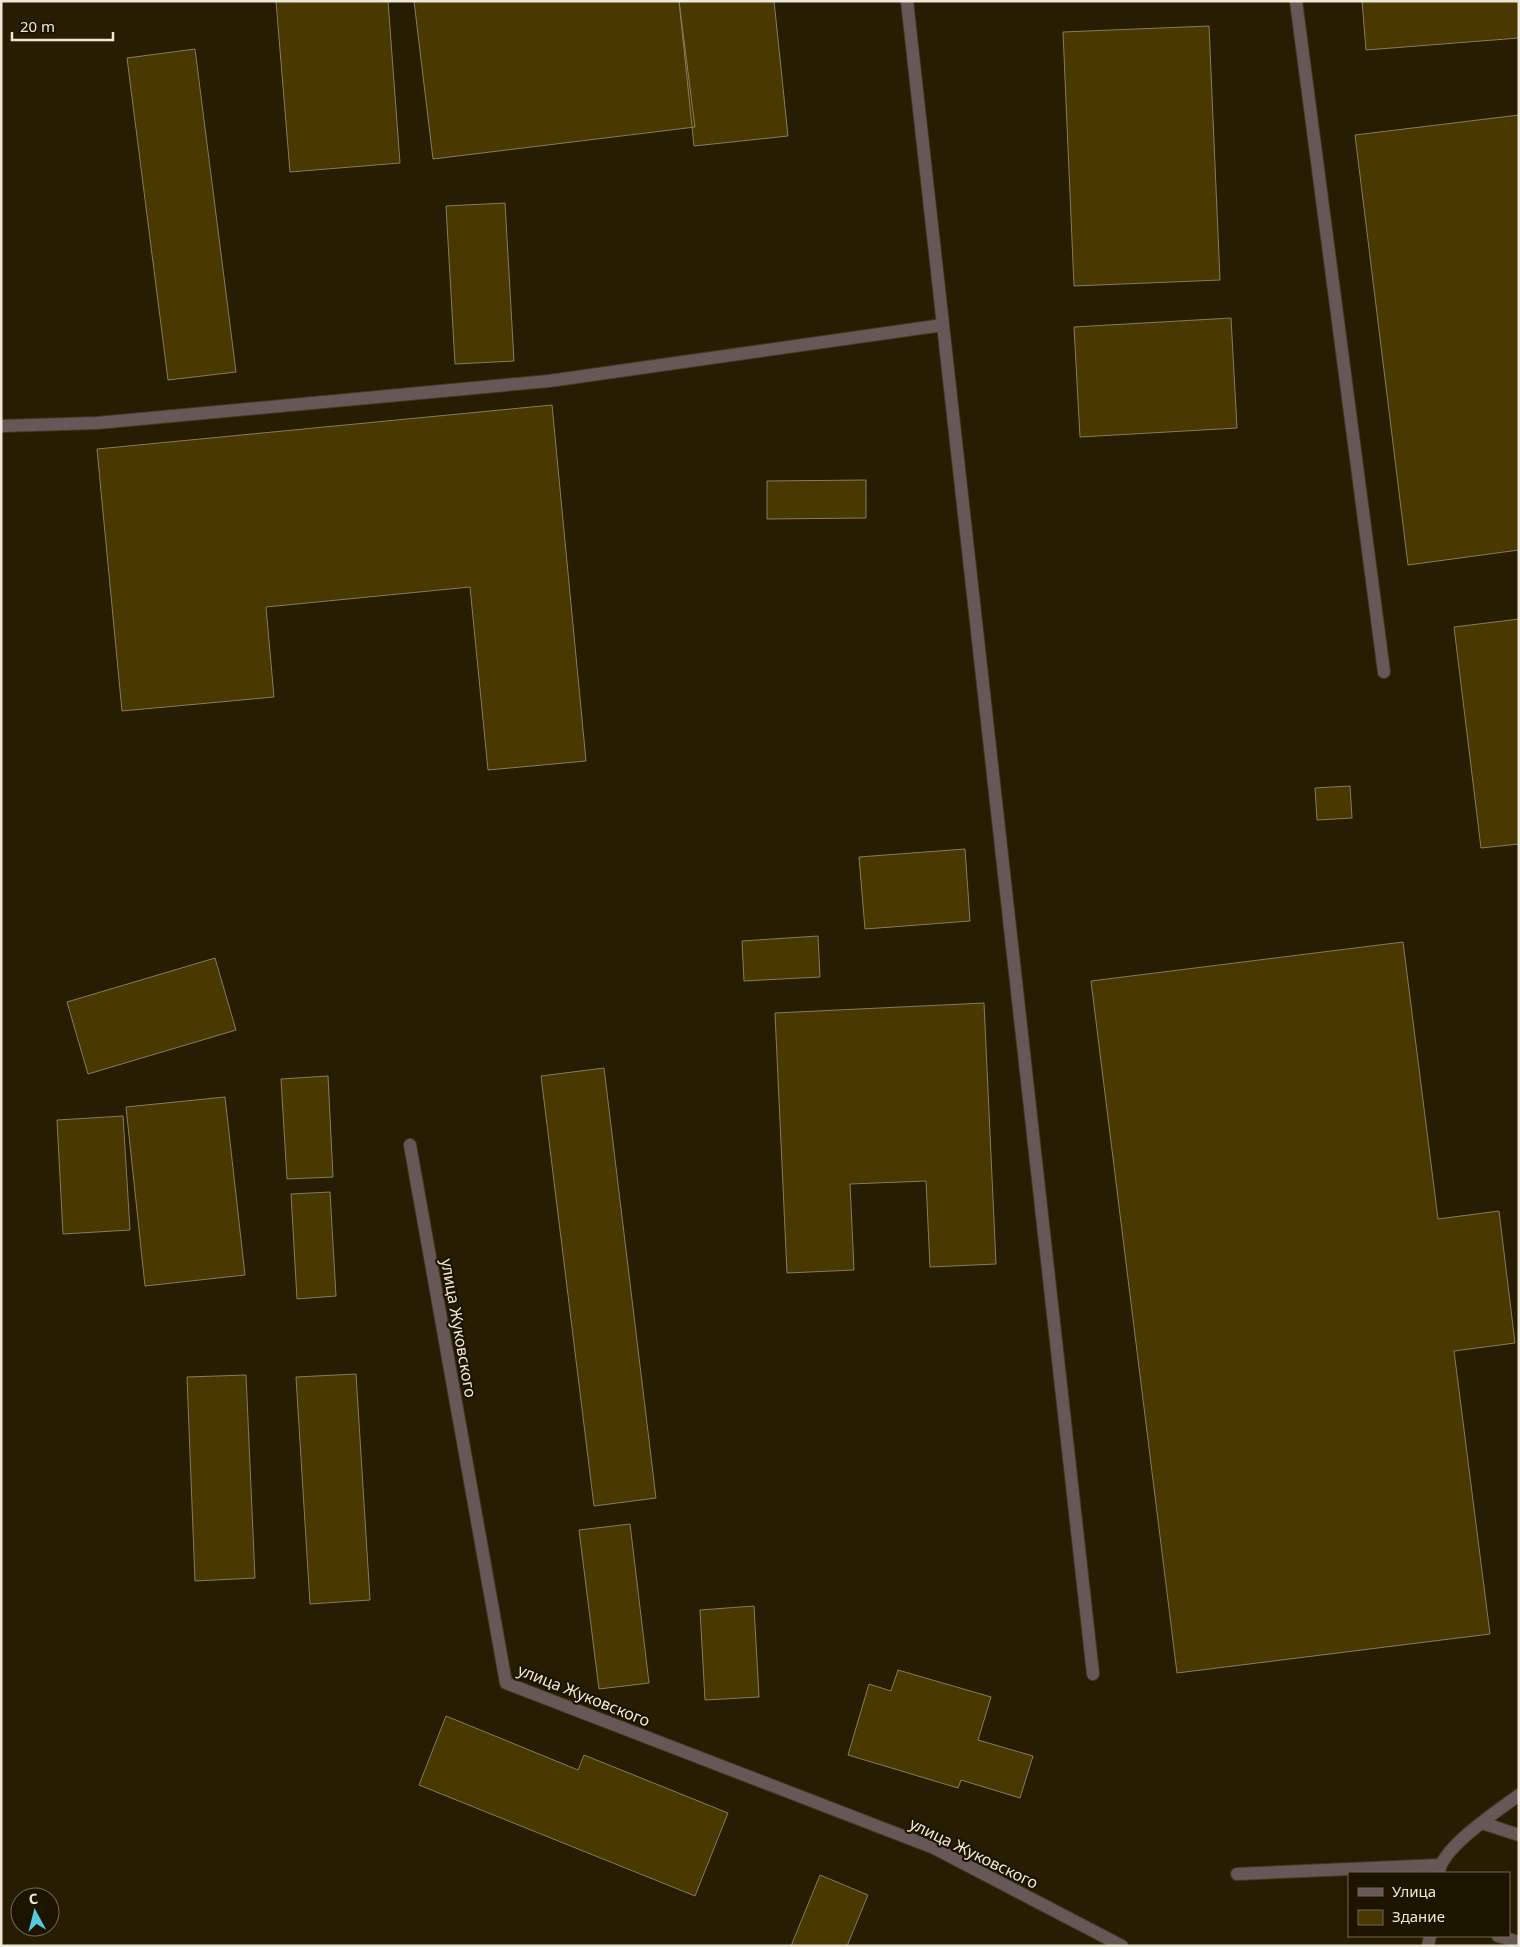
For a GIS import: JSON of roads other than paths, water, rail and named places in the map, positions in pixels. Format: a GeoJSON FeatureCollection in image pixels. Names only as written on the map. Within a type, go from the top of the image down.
{"type":"FeatureCollection","features":[{"type":"Feature","properties":{"kind":"street"},"geometry":{"type":"LineString","coordinates":[[907,1],[1093,1674]]}},
{"type":"Feature","properties":{"kind":"street"},"geometry":{"type":"LineString","coordinates":[[1296,1],[1384,672]]}},
{"type":"Feature","properties":{"kind":"street"},"geometry":{"type":"LineString","coordinates":[[1,426],[98,423],[549,381],[943,326]]}},
{"type":"Feature","properties":{"kind":"street","name":"улица Жуковского"},"geometry":{"type":"LineString","coordinates":[[410,1145],[506,1683],[934,1848],[1122,1946]]}},
{"type":"Feature","properties":{"kind":"street"},"geometry":{"type":"LineString","coordinates":[[1237,1874],[1439,1869],[1465,1836],[1519,1795]]}},
{"type":"Feature","properties":{"kind":"street"},"geometry":{"type":"LineString","coordinates":[[1482,1823],[1519,1835]]}},
{"type":"Feature","properties":{"kind":"street"},"geometry":{"type":"LineString","coordinates":[[1502,1937],[1519,1942]]}}]}
